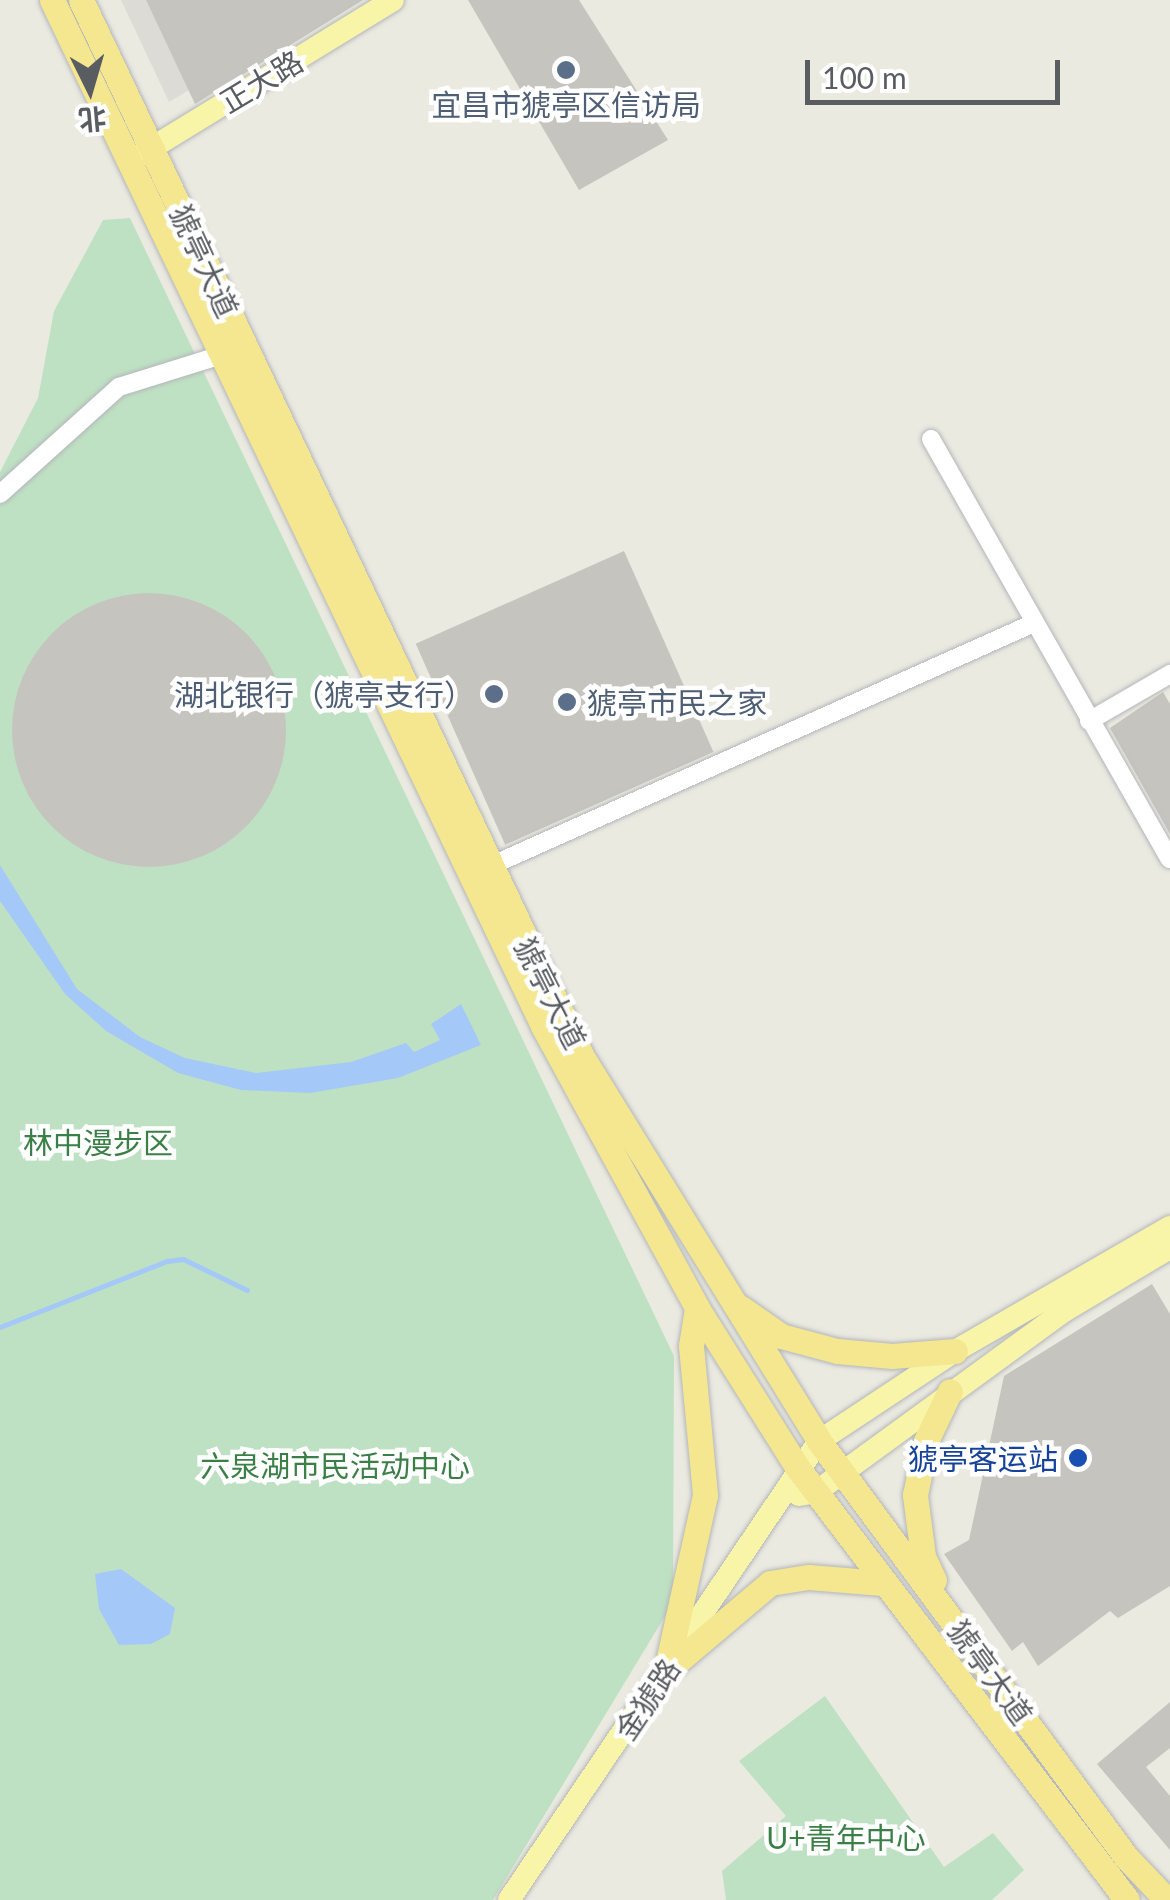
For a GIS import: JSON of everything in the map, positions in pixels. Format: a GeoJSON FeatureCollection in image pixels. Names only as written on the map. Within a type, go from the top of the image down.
{"type":"FeatureCollection","features":[{"type":"Feature","properties":{"kind":"highway","name":"猇亭大道"},"geometry":{"type":"LineString","coordinates":[[52,0],[544,1028],[697,1308],[797,1467],[1127,1900]]}},
{"type":"Feature","properties":{"kind":"highway","name":"猇亭大道"},"geometry":{"type":"LineString","coordinates":[[81,0],[488,867],[581,1055],[819,1442],[1126,1857],[1167,1900]]}},
{"type":"Feature","properties":{"kind":"highway"},"geometry":{"type":"LineString","coordinates":[[731,1301],[782,1336],[837,1351],[955,1352]]}},
{"type":"Feature","properties":{"kind":"highway"},"geometry":{"type":"LineString","coordinates":[[666,1671],[705,1496],[691,1346],[697,1308]]}},
{"type":"Feature","properties":{"kind":"highway"},"geometry":{"type":"LineString","coordinates":[[950,1392],[926,1440],[914,1495],[924,1556],[960,1628]]}},
{"type":"Feature","properties":{"kind":"highway"},"geometry":{"type":"LineString","coordinates":[[666,1671],[770,1583],[809,1577],[882,1583]]}},
{"type":"Feature","properties":{"kind":"main road","name":"正大路"},"geometry":{"type":"LineString","coordinates":[[130,161],[393,0]]}},
{"type":"Feature","properties":{"kind":"main road","name":"金猇路"},"geometry":{"type":"LineString","coordinates":[[509,1900],[786,1498],[797,1467],[819,1442],[955,1352],[1170,1227]]}},
{"type":"Feature","properties":{"kind":"main road"},"geometry":{"type":"LineString","coordinates":[[786,1498],[816,1492],[840,1470],[1066,1310],[1170,1248]]}},
{"type":"Feature","properties":{"kind":"street"},"geometry":{"type":"LineString","coordinates":[[0,494],[119,387],[222,354]]}},
{"type":"Feature","properties":{"kind":"street"},"geometry":{"type":"LineString","coordinates":[[931,440],[1170,858]]}},
{"type":"Feature","properties":{"kind":"street"},"geometry":{"type":"LineString","coordinates":[[488,867],[1034,622]]}},
{"type":"Feature","properties":{"kind":"street"},"geometry":{"type":"LineString","coordinates":[[1089,721],[1170,674]]}},
{"type":"Feature","properties":{"kind":"shaded area"},"geometry":{"type":"Polygon","coordinates":[[[121,0],[340,0],[169,102],[121,0]]]}},
{"type":"Feature","properties":{"kind":"green space","name":"六泉湖市民活动中心"},"geometry":{"type":"Polygon","coordinates":[[[130,218],[674,1356],[673,1603],[493,1900],[0,1900],[0,472],[38,398],[54,311],[103,220],[130,218]]]}},
{"type":"Feature","properties":{"kind":"green space","name":"U+青年中心"},"geometry":{"type":"Polygon","coordinates":[[[825,1696],[944,1867],[993,1833],[1024,1870],[992,1900],[726,1900],[722,1871],[786,1816],[739,1761],[825,1696]]]}},
{"type":"Feature","properties":{"kind":"water"},"geometry":{"type":"Polygon","coordinates":[[[0,865],[77,989],[140,1037],[185,1058],[256,1073],[351,1062],[406,1043],[414,1052],[440,1040],[431,1024],[461,1004],[481,1045],[398,1078],[310,1093],[241,1090],[178,1073],[106,1031],[65,994],[0,901],[0,865]]]}},
{"type":"Feature","properties":{"kind":"water"},"geometry":{"type":"Polygon","coordinates":[[[121,1569],[175,1608],[170,1634],[151,1644],[119,1645],[99,1609],[95,1574],[121,1569]]]}},
{"type":"Feature","properties":{"kind":"building"},"geometry":{"type":"Polygon","coordinates":[[[146,0],[363,0],[195,104],[146,0]]]}},
{"type":"Feature","properties":{"kind":"building","name":"宜昌市猇亭区信访局"},"geometry":{"type":"Polygon","coordinates":[[[468,0],[579,0],[668,140],[579,190],[468,0]]]}},
{"type":"Feature","properties":{"kind":"building","name":"猇亭市民之家"},"geometry":{"type":"Polygon","coordinates":[[[624,551],[713,752],[505,845],[416,644],[624,551]]]}},
{"type":"Feature","properties":{"kind":"building"},"geometry":{"type":"Polygon","coordinates":[[[149,593],[201,604],[246,633],[275,678],[286,730],[275,782],[246,827],[201,856],[149,867],[97,856],[52,827],[23,782],[12,730],[23,678],[52,633],[97,604],[149,593]]]}},
{"type":"Feature","properties":{"kind":"building"},"geometry":{"type":"Polygon","coordinates":[[[1163,692],[1170,704],[1170,834],[1110,728],[1163,692]]]}},
{"type":"Feature","properties":{"kind":"building","name":"猇亭客运站"},"geometry":{"type":"Polygon","coordinates":[[[1152,1284],[1170,1314],[1170,1586],[1118,1618],[1110,1611],[1038,1666],[1023,1642],[1012,1651],[944,1554],[969,1540],[1004,1376],[1152,1284]]]}},
{"type":"Feature","properties":{"kind":"building"},"geometry":{"type":"Polygon","coordinates":[[[1170,1702],[1170,1748],[1146,1767],[1170,1796],[1170,1850],[1097,1764],[1170,1702]]]}},
{"type":"Feature","properties":{"kind":"waterway"},"geometry":{"type":"LineString","coordinates":[[0,1327],[167,1261],[183,1259],[247,1290]]}},
{"type":"Feature","properties":{"kind":"place","name":"宜昌市猇亭区信访局"},"geometry":{"type":"Point","coordinates":[566,70]}},
{"type":"Feature","properties":{"kind":"place","name":"湖北银行（猇亭支行）"},"geometry":{"type":"Point","coordinates":[494,694]}},
{"type":"Feature","properties":{"kind":"place","name":"猇亭市民之家"},"geometry":{"type":"Point","coordinates":[567,702]}},
{"type":"Feature","properties":{"kind":"place","name":"猇亭客运站"},"geometry":{"type":"Point","coordinates":[1078,1458]}},
{"type":"Feature","properties":{"kind":"park label","name":"林中漫步区"},"geometry":{"type":"Point","coordinates":[98,1142]}}]}
